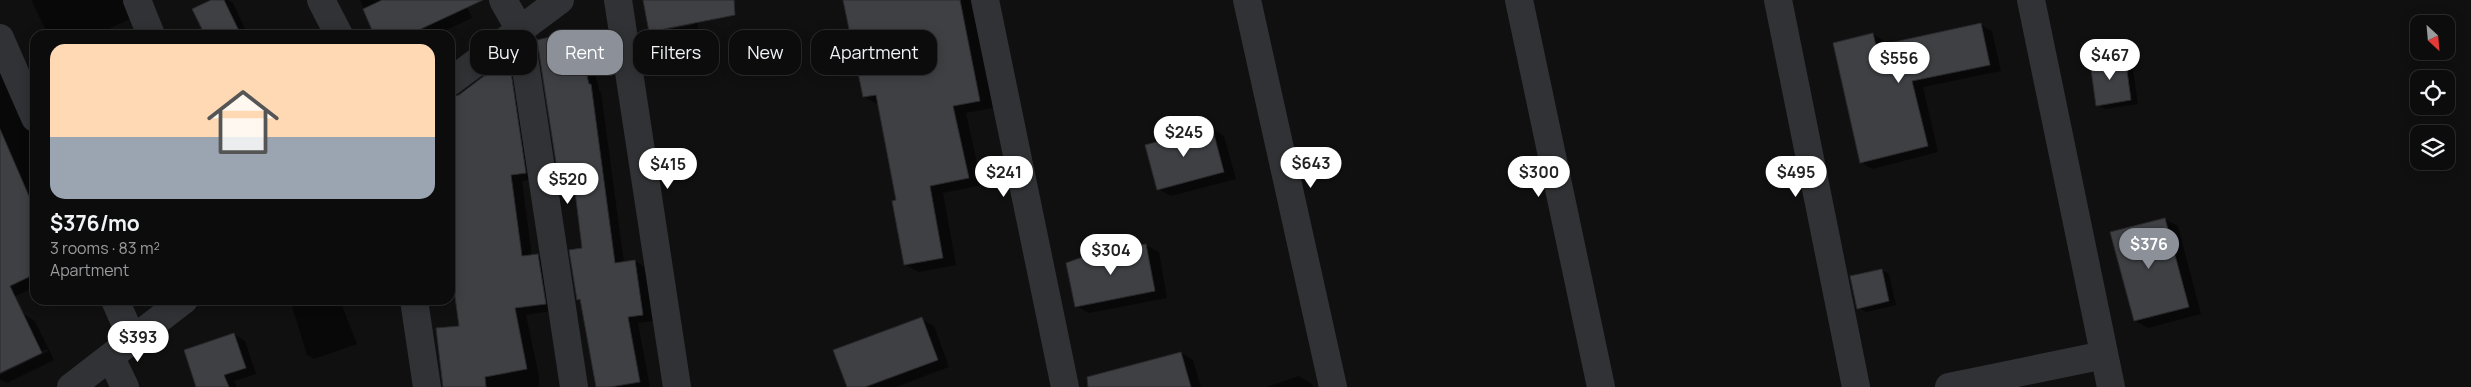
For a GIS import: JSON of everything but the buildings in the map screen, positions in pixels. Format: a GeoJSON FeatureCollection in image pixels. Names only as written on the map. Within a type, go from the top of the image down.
{"type":"FeatureCollection","features":[{"type":"Feature","properties":{"kind":"street"},"geometry":{"type":"LineString","coordinates":[[137,0],[149,30]]}},
{"type":"Feature","properties":{"kind":"street"},"geometry":{"type":"LineString","coordinates":[[321,0],[337,30]]}},
{"type":"Feature","properties":{"kind":"street"},"geometry":{"type":"LineString","coordinates":[[503,0],[520,30],[560,0]]}},
{"type":"Feature","properties":{"kind":"street"},"geometry":{"type":"LineString","coordinates":[[618,0],[677,387]]}},
{"type":"Feature","properties":{"kind":"street"},"geometry":{"type":"LineString","coordinates":[[985,0],[1065,387]]}},
{"type":"Feature","properties":{"kind":"street"},"geometry":{"type":"LineString","coordinates":[[1247,0],[1333,387]]}},
{"type":"Feature","properties":{"kind":"street"},"geometry":{"type":"LineString","coordinates":[[1519,0],[1601,387]]}},
{"type":"Feature","properties":{"kind":"street"},"geometry":{"type":"LineString","coordinates":[[1778,0],[1856,387]]}},
{"type":"Feature","properties":{"kind":"street"},"geometry":{"type":"LineString","coordinates":[[2031,0],[2111,387]]}},
{"type":"Feature","properties":{"kind":"street"},"geometry":{"type":"LineString","coordinates":[[0,38],[30,107]]}},
{"type":"Feature","properties":{"kind":"street"},"geometry":{"type":"LineString","coordinates":[[455,78],[470,67]]}},
{"type":"Feature","properties":{"kind":"street"},"geometry":{"type":"LineString","coordinates":[[527,75],[574,387]]}},
{"type":"Feature","properties":{"kind":"street"},"geometry":{"type":"LineString","coordinates":[[117,305],[133,340]]}},
{"type":"Feature","properties":{"kind":"street"},"geometry":{"type":"LineString","coordinates":[[71,387],[112,358],[178,305]]}},
{"type":"Feature","properties":{"kind":"street"},"geometry":{"type":"LineString","coordinates":[[415,305],[427,387]]}},
{"type":"Feature","properties":{"kind":"street"},"geometry":{"type":"LineString","coordinates":[[1949,387],[2104,355]]}},
{"type":"Feature","properties":{"kind":"street"},"geometry":{"type":"LineString","coordinates":[[112,358],[125,387]]}}]}
